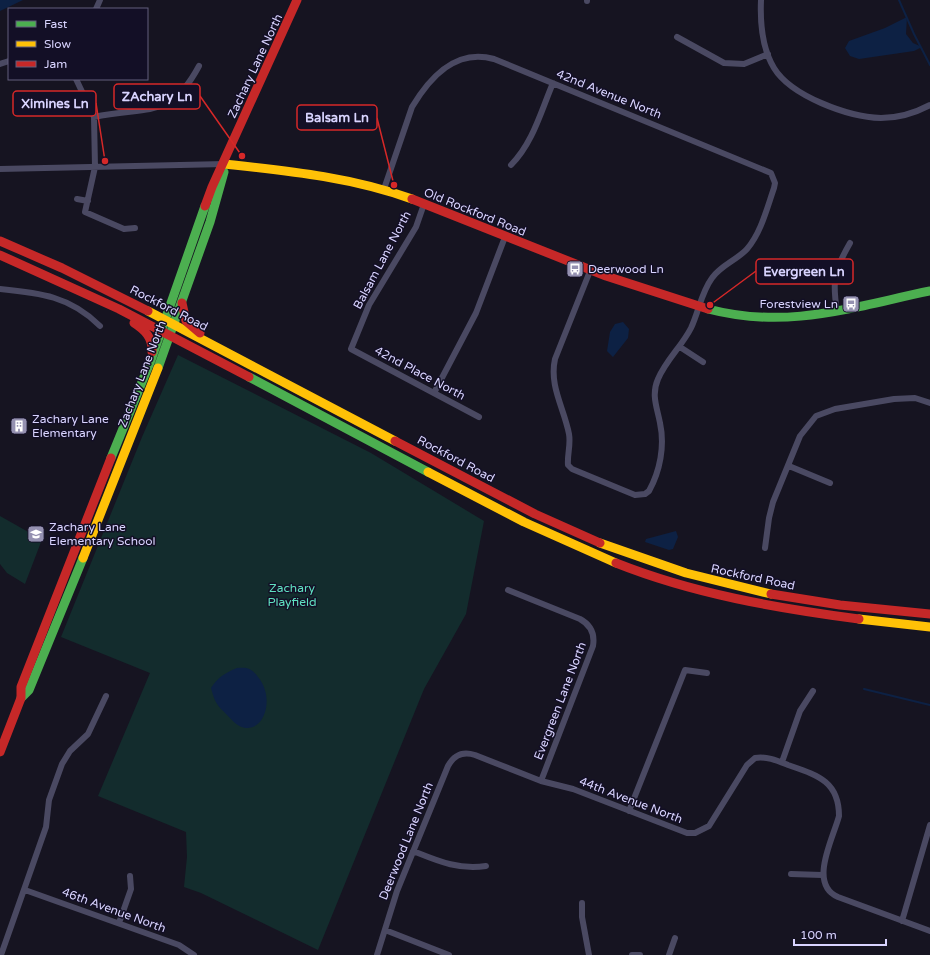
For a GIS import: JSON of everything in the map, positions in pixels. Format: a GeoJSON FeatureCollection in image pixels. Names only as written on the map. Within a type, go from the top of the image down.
{"type":"FeatureCollection","features":[{"type":"Feature","properties":{"kind":"main road","name":"Zachary Lane North"},"geometry":{"type":"LineString","coordinates":[[0,752],[21,698],[21,687],[46,620],[151,360],[164,319],[212,187],[225,164],[239,128],[275,54],[297,0]]}},
{"type":"Feature","properties":{"kind":"main road","name":"Zachary Lane North"},"geometry":{"type":"LineString","coordinates":[[21,698],[29,690],[59,620],[170,336],[220,190],[225,164]]}},
{"type":"Feature","properties":{"kind":"main road","name":"Old Rockford Road"},"geometry":{"type":"LineString","coordinates":[[225,164],[301,172],[356,181],[384,189],[590,271],[698,307],[739,316],[790,318],[838,312],[930,291]]}},
{"type":"Feature","properties":{"kind":"main road"},"geometry":{"type":"LineString","coordinates":[[197,226],[207,230]]}},
{"type":"Feature","properties":{"kind":"main road","name":"Rockford Road"},"geometry":{"type":"LineString","coordinates":[[0,241],[86,279],[542,518],[616,551],[694,576],[750,590],[799,599],[930,614]]}},
{"type":"Feature","properties":{"kind":"main road","name":"Rockford Road"},"geometry":{"type":"LineString","coordinates":[[0,255],[100,299],[518,520],[622,566],[694,589],[754,604],[831,616],[930,627]]}},
{"type":"Feature","properties":{"kind":"main road"},"geometry":{"type":"LineString","coordinates":[[100,299],[144,329],[150,337],[153,347],[151,360]]}},
{"type":"Feature","properties":{"kind":"main road"},"geometry":{"type":"LineString","coordinates":[[182,302],[183,315],[192,327],[257,362],[263,372]]}},
{"type":"Feature","properties":{"kind":"street"},"geometry":{"type":"LineString","coordinates":[[761,0],[762,29],[768,54],[774,68],[793,88],[818,102],[853,113],[880,118],[911,114],[930,105]]}},
{"type":"Feature","properties":{"kind":"street"},"geometry":{"type":"LineString","coordinates":[[677,37],[724,63],[744,64],[768,54]]}},
{"type":"Feature","properties":{"kind":"street","name":"42nd Avenue North"},"geometry":{"type":"LineString","coordinates":[[384,189],[412,108],[418,97],[444,69],[456,61],[465,57],[485,56],[765,169],[771,173],[775,183],[759,228],[747,248],[713,276],[706,287],[698,307]]}},
{"type":"Feature","properties":{"kind":"street"},"geometry":{"type":"LineString","coordinates":[[94,117],[149,110],[165,105],[180,95],[189,84],[199,66]]}},
{"type":"Feature","properties":{"kind":"street"},"geometry":{"type":"LineString","coordinates":[[76,80],[94,117],[95,167],[85,212],[124,228],[135,228]]}},
{"type":"Feature","properties":{"kind":"street"},"geometry":{"type":"LineString","coordinates":[[511,165],[526,146],[553,83]]}},
{"type":"Feature","properties":{"kind":"street","name":"Old Rockford Road"},"geometry":{"type":"LineString","coordinates":[[0,169],[225,164]]}},
{"type":"Feature","properties":{"kind":"street"},"geometry":{"type":"LineString","coordinates":[[77,199],[88,201]]}},
{"type":"Feature","properties":{"kind":"street","name":"Balsam Lane North"},"geometry":{"type":"LineString","coordinates":[[351,349],[369,305],[416,226],[424,204]]}},
{"type":"Feature","properties":{"kind":"street"},"geometry":{"type":"LineString","coordinates":[[434,393],[476,313],[505,237]]}},
{"type":"Feature","properties":{"kind":"street"},"geometry":{"type":"LineString","coordinates":[[838,312],[834,277],[838,265],[850,243]]}},
{"type":"Feature","properties":{"kind":"street"},"geometry":{"type":"LineString","coordinates":[[590,271],[555,359],[553,368],[555,388],[569,435],[568,465],[572,469],[635,495],[645,494],[649,491],[656,475],[662,441],[654,391],[663,369],[680,347],[691,328],[698,307]]}},
{"type":"Feature","properties":{"kind":"street"},"geometry":{"type":"LineString","coordinates":[[0,289],[50,295],[87,313],[100,326]]}},
{"type":"Feature","properties":{"kind":"street"},"geometry":{"type":"LineString","coordinates":[[680,347],[704,362]]}},
{"type":"Feature","properties":{"kind":"street","name":"42nd Place North"},"geometry":{"type":"LineString","coordinates":[[351,349],[479,417]]}},
{"type":"Feature","properties":{"kind":"street"},"geometry":{"type":"LineString","coordinates":[[765,548],[770,510],[803,431],[812,420],[821,414],[835,409],[900,398],[915,398],[930,403]]}},
{"type":"Feature","properties":{"kind":"street"},"geometry":{"type":"LineString","coordinates":[[789,466],[830,483]]}},
{"type":"Feature","properties":{"kind":"street","name":"Evergreen Lane North"},"geometry":{"type":"LineString","coordinates":[[508,590],[580,619],[587,623],[594,634],[593,646],[541,781]]}},
{"type":"Feature","properties":{"kind":"street"},"geometry":{"type":"LineString","coordinates":[[629,811],[685,670],[707,673]]}},
{"type":"Feature","properties":{"kind":"street"},"geometry":{"type":"LineString","coordinates":[[782,762],[800,711],[813,690]]}},
{"type":"Feature","properties":{"kind":"street"},"geometry":{"type":"LineString","coordinates":[[1,955],[46,827],[49,800],[62,764],[70,751],[88,734],[106,696]]}},
{"type":"Feature","properties":{"kind":"street","name":"Deerwood Lane North"},"geometry":{"type":"LineString","coordinates":[[377,955],[397,891],[450,762],[464,753],[475,755]]}},
{"type":"Feature","properties":{"kind":"street","name":"44th Avenue North"},"geometry":{"type":"LineString","coordinates":[[475,755],[541,781],[573,789],[680,831],[695,833],[709,826],[750,761],[761,757],[782,762],[818,775],[829,786],[837,798],[839,816],[822,875]]}},
{"type":"Feature","properties":{"kind":"street"},"geometry":{"type":"LineString","coordinates":[[902,921],[930,825]]}},
{"type":"Feature","properties":{"kind":"street"},"geometry":{"type":"LineString","coordinates":[[413,851],[455,867],[470,868],[486,866]]}},
{"type":"Feature","properties":{"kind":"street"},"geometry":{"type":"LineString","coordinates":[[791,874],[822,875],[824,884],[833,895],[930,931]]}},
{"type":"Feature","properties":{"kind":"street"},"geometry":{"type":"LineString","coordinates":[[119,923],[131,889],[130,876]]}},
{"type":"Feature","properties":{"kind":"street","name":"46th Avenue North"},"geometry":{"type":"LineString","coordinates":[[25,890],[179,945],[194,955]]}},
{"type":"Feature","properties":{"kind":"street"},"geometry":{"type":"LineString","coordinates":[[582,904],[582,916],[589,955]]}},
{"type":"Feature","properties":{"kind":"street"},"geometry":{"type":"LineString","coordinates":[[385,930],[449,955]]}},
{"type":"Feature","properties":{"kind":"street"},"geometry":{"type":"LineString","coordinates":[[669,955],[675,938]]}},
{"type":"Feature","properties":{"kind":"street"},"geometry":{"type":"LineString","coordinates":[[632,955],[640,955]]}},
{"type":"Feature","properties":{"kind":"green space","name":"Zachary Playfield"},"geometry":{"type":"Polygon","coordinates":[[[178,355],[371,453],[484,521],[466,614],[424,689],[318,950],[201,893],[184,887],[187,857],[186,832],[98,796],[150,673],[61,637],[142,437],[178,355]]]}},
{"type":"Feature","properties":{"kind":"green space"},"geometry":{"type":"Polygon","coordinates":[[[0,516],[39,538],[41,542],[25,584],[7,573],[0,564],[0,516]]]}},
{"type":"Feature","properties":{"kind":"water"},"geometry":{"type":"Polygon","coordinates":[[[0,0],[23,0],[0,11],[0,0]]]}},
{"type":"Feature","properties":{"kind":"water"},"geometry":{"type":"Polygon","coordinates":[[[907,17],[906,34],[913,43],[922,47],[914,51],[859,59],[850,56],[845,48],[849,41],[885,28],[907,17]]]}},
{"type":"Feature","properties":{"kind":"water"},"geometry":{"type":"Polygon","coordinates":[[[623,322],[629,329],[628,338],[613,357],[607,351],[610,332],[615,324],[623,322]]]}},
{"type":"Feature","properties":{"kind":"water"},"geometry":{"type":"Polygon","coordinates":[[[676,531],[678,537],[673,549],[669,550],[645,542],[646,539],[676,531]]]}},
{"type":"Feature","properties":{"kind":"water"},"geometry":{"type":"Polygon","coordinates":[[[237,668],[247,668],[254,672],[264,688],[267,699],[266,710],[262,719],[256,725],[249,728],[240,726],[231,719],[216,703],[211,688],[222,676],[237,668]]]}},
{"type":"Feature","properties":{"kind":"waterway"},"geometry":{"type":"LineString","coordinates":[[899,0],[930,65]]}},
{"type":"Feature","properties":{"kind":"waterway"},"geometry":{"type":"LineString","coordinates":[[864,689],[930,705]]}},
{"type":"Feature","properties":{"kind":"traffic: fast"},"geometry":{"type":"LineString","coordinates":[[158,368],[210,222],[224,172]]}},
{"type":"Feature","properties":{"kind":"traffic: fast"},"geometry":{"type":"LineString","coordinates":[[111,458],[151,360],[205,206]]}},
{"type":"Feature","properties":{"kind":"traffic: fast"},"geometry":{"type":"LineString","coordinates":[[708,309],[737,315],[793,317],[847,309],[930,291]]}},
{"type":"Feature","properties":{"kind":"traffic: fast"},"geometry":{"type":"LineString","coordinates":[[249,377],[428,472]]}},
{"type":"Feature","properties":{"kind":"traffic: fast"},"geometry":{"type":"LineString","coordinates":[[21,698],[29,690],[83,558]]}},
{"type":"Feature","properties":{"kind":"traffic: slow"},"geometry":{"type":"LineString","coordinates":[[225,164],[296,172],[343,180],[389,191],[412,199]]}},
{"type":"Feature","properties":{"kind":"traffic: slow"},"geometry":{"type":"LineString","coordinates":[[148,311],[395,441]]}},
{"type":"Feature","properties":{"kind":"traffic: slow"},"geometry":{"type":"LineString","coordinates":[[83,558],[158,368]]}},
{"type":"Feature","properties":{"kind":"traffic: slow"},"geometry":{"type":"LineString","coordinates":[[428,472],[524,522],[616,563]]}},
{"type":"Feature","properties":{"kind":"traffic: slow"},"geometry":{"type":"LineString","coordinates":[[600,543],[686,573],[771,594]]}},
{"type":"Feature","properties":{"kind":"traffic: slow"},"geometry":{"type":"LineString","coordinates":[[859,619],[930,627]]}},
{"type":"Feature","properties":{"kind":"traffic: jam"},"geometry":{"type":"LineString","coordinates":[[205,206],[212,187],[297,0]]}},
{"type":"Feature","properties":{"kind":"traffic: jam"},"geometry":{"type":"LineString","coordinates":[[412,199],[606,276],[708,309]]}},
{"type":"Feature","properties":{"kind":"traffic: jam"},"geometry":{"type":"LineString","coordinates":[[0,241],[62,268],[148,311]]}},
{"type":"Feature","properties":{"kind":"traffic: jam"},"geometry":{"type":"LineString","coordinates":[[0,255],[119,309],[249,377]]}},
{"type":"Feature","properties":{"kind":"traffic: jam"},"geometry":{"type":"LineString","coordinates":[[182,303],[186,321],[200,333]]}},
{"type":"Feature","properties":{"kind":"traffic: jam"},"geometry":{"type":"LineString","coordinates":[[134,323],[148,335],[152,352]]}},
{"type":"Feature","properties":{"kind":"traffic: jam"},"geometry":{"type":"LineString","coordinates":[[395,441],[535,514],[600,543]]}},
{"type":"Feature","properties":{"kind":"traffic: jam"},"geometry":{"type":"LineString","coordinates":[[0,752],[21,698],[21,687],[111,458]]}},
{"type":"Feature","properties":{"kind":"traffic: jam"},"geometry":{"type":"LineString","coordinates":[[616,563],[645,574],[705,591],[766,605],[859,619]]}},
{"type":"Feature","properties":{"kind":"traffic: jam"},"geometry":{"type":"LineString","coordinates":[[771,594],[840,605],[930,614]]}},
{"type":"Feature","properties":{"kind":"place","name":"ZAchary Ln"},"geometry":{"type":"Point","coordinates":[242,156]}},
{"type":"Feature","properties":{"kind":"place","name":"Ximines Ln"},"geometry":{"type":"Point","coordinates":[105,161]}},
{"type":"Feature","properties":{"kind":"place","name":"Balsam Ln"},"geometry":{"type":"Point","coordinates":[394,185]}},
{"type":"Feature","properties":{"kind":"place","name":"Deerwood Ln"},"geometry":{"type":"Point","coordinates":[575,269]}},
{"type":"Feature","properties":{"kind":"place","name":"Forestview Ln"},"geometry":{"type":"Point","coordinates":[851,304]}},
{"type":"Feature","properties":{"kind":"place","name":"Evergreen Ln"},"geometry":{"type":"Point","coordinates":[710,305]}},
{"type":"Feature","properties":{"kind":"place","name":"Zachary Lane Elementary"},"geometry":{"type":"Point","coordinates":[19,426]}},
{"type":"Feature","properties":{"kind":"place","name":"Zachary Lane Elementary School"},"geometry":{"type":"Point","coordinates":[36,534]}}]}
